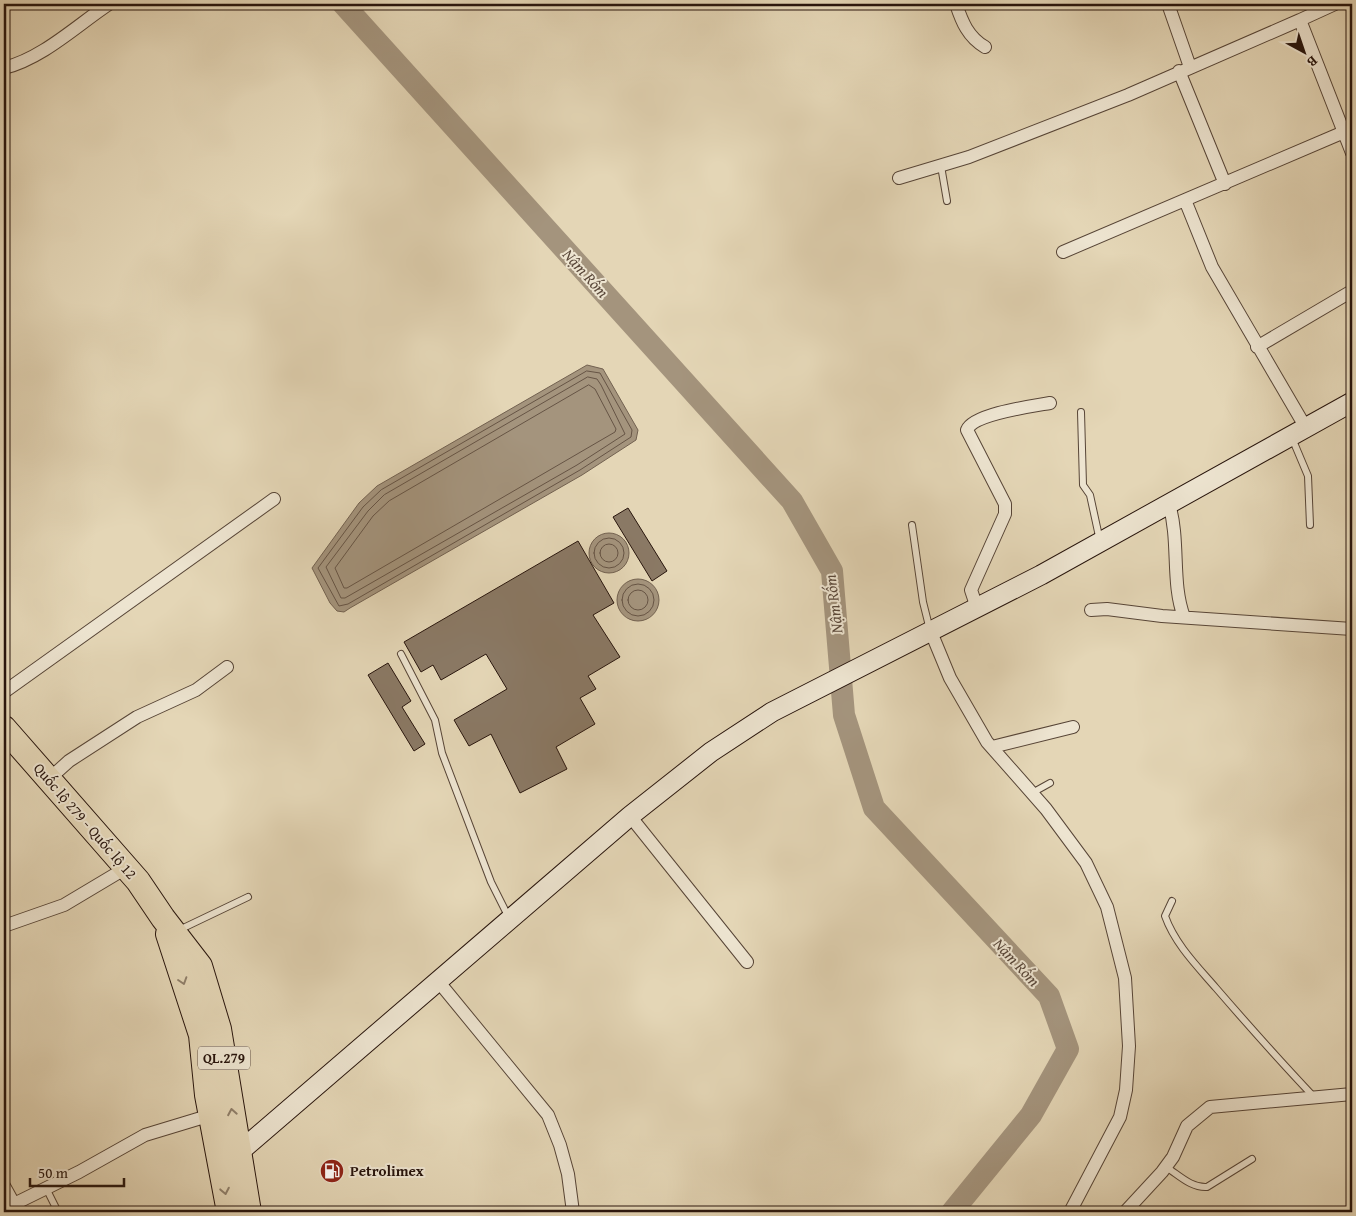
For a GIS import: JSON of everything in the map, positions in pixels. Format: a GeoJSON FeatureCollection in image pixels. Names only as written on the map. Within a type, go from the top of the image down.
{"type":"FeatureCollection","features":[{"type":"Feature","properties":{"kind":"highway","name":"Quốc lộ 279 - Quốc lộ 12"},"geometry":{"type":"LineString","coordinates":[[4,728],[126,868],[168,929]]}},
{"type":"Feature","properties":{"kind":"highway","name":"QL.279"},"geometry":{"type":"LineString","coordinates":[[168,929],[201,1034],[211,1115],[249,1212]]}},
{"type":"Feature","properties":{"kind":"highway","name":"QL.279"},"geometry":{"type":"LineString","coordinates":[[168,929],[200,966],[219,1029],[230,1160],[229,1212]]}},
{"type":"Feature","properties":{"kind":"street"},"geometry":{"type":"LineString","coordinates":[[4,68],[16,65],[42,51],[109,4]]}},
{"type":"Feature","properties":{"kind":"street"},"geometry":{"type":"LineString","coordinates":[[956,4],[968,33],[975,42],[985,47]]}},
{"type":"Feature","properties":{"kind":"street"},"geometry":{"type":"LineString","coordinates":[[1168,4],[1184,69],[1225,184]]}},
{"type":"Feature","properties":{"kind":"street"},"geometry":{"type":"LineString","coordinates":[[899,178],[942,166],[1128,95],[1335,4]]}},
{"type":"Feature","properties":{"kind":"street"},"geometry":{"type":"LineString","coordinates":[[1300,20],[1352,153]]}},
{"type":"Feature","properties":{"kind":"street"},"geometry":{"type":"LineString","coordinates":[[1063,252],[1344,132]]}},
{"type":"Feature","properties":{"kind":"street"},"geometry":{"type":"LineString","coordinates":[[1185,200],[1212,267],[1257,347],[1299,432]]}},
{"type":"Feature","properties":{"kind":"street"},"geometry":{"type":"LineString","coordinates":[[1257,347],[1352,291]]}},
{"type":"Feature","properties":{"kind":"street"},"geometry":{"type":"LineString","coordinates":[[230,1160],[630,816],[711,752],[772,712],[977,608],[1352,402]]}},
{"type":"Feature","properties":{"kind":"street"},"geometry":{"type":"LineString","coordinates":[[977,608],[971,590],[1005,514],[1005,504],[966,430],[972,423],[997,414],[1050,403]]}},
{"type":"Feature","properties":{"kind":"street"},"geometry":{"type":"LineString","coordinates":[[4,692],[274,499]]}},
{"type":"Feature","properties":{"kind":"street"},"geometry":{"type":"LineString","coordinates":[[1169,504],[1177,542],[1180,606],[1184,617]]}},
{"type":"Feature","properties":{"kind":"street"},"geometry":{"type":"LineString","coordinates":[[1091,610],[1352,629]]}},
{"type":"Feature","properties":{"kind":"street"},"geometry":{"type":"LineString","coordinates":[[926,635],[992,747],[1086,863],[1107,907],[1124,978],[1128,1046],[1126,1090],[1120,1117],[1070,1212]]}},
{"type":"Feature","properties":{"kind":"street"},"geometry":{"type":"LineString","coordinates":[[49,779],[69,761],[137,717],[196,690],[227,667]]}},
{"type":"Feature","properties":{"kind":"street"},"geometry":{"type":"LineString","coordinates":[[992,747],[1073,727]]}},
{"type":"Feature","properties":{"kind":"street"},"geometry":{"type":"LineString","coordinates":[[630,816],[747,962]]}},
{"type":"Feature","properties":{"kind":"street"},"geometry":{"type":"LineString","coordinates":[[4,926],[64,905],[126,868]]}},
{"type":"Feature","properties":{"kind":"street"},"geometry":{"type":"LineString","coordinates":[[438,981],[548,1115],[560,1145],[568,1174],[573,1212]]}},
{"type":"Feature","properties":{"kind":"street"},"geometry":{"type":"LineString","coordinates":[[1125,1212],[1166,1167],[1187,1126],[1210,1108],[1352,1094]]}},
{"type":"Feature","properties":{"kind":"street"},"geometry":{"type":"LineString","coordinates":[[4,1186],[9,1207],[145,1135],[211,1115]]}},
{"type":"Feature","properties":{"kind":"lane"},"geometry":{"type":"LineString","coordinates":[[942,166],[947,201]]}},
{"type":"Feature","properties":{"kind":"lane"},"geometry":{"type":"LineString","coordinates":[[1081,412],[1082,485],[1090,495],[1100,542]]}},
{"type":"Feature","properties":{"kind":"lane"},"geometry":{"type":"LineString","coordinates":[[1299,432],[1308,476],[1310,525]]}},
{"type":"Feature","properties":{"kind":"lane"},"geometry":{"type":"LineString","coordinates":[[912,525],[926,635]]}},
{"type":"Feature","properties":{"kind":"lane"},"geometry":{"type":"LineString","coordinates":[[401,654],[435,720],[442,753],[491,882],[510,919]]}},
{"type":"Feature","properties":{"kind":"lane"},"geometry":{"type":"LineString","coordinates":[[1031,793],[1050,783]]}},
{"type":"Feature","properties":{"kind":"lane"},"geometry":{"type":"LineString","coordinates":[[168,929],[248,897]]}},
{"type":"Feature","properties":{"kind":"lane"},"geometry":{"type":"LineString","coordinates":[[1172,900],[1165,916],[1170,928],[1187,954],[1257,1037],[1315,1098]]}},
{"type":"Feature","properties":{"kind":"lane"},"geometry":{"type":"LineString","coordinates":[[1166,1167],[1199,1188],[1207,1187],[1252,1159]]}},
{"type":"Feature","properties":{"kind":"lane"},"geometry":{"type":"LineString","coordinates":[[46,1188],[58,1212]]}},
{"type":"Feature","properties":{"kind":"water"},"geometry":{"type":"Polygon","coordinates":[[[587,365],[603,369],[638,430],[636,440],[582,475],[344,612],[337,611],[330,603],[312,568],[359,503],[377,486],[587,365]]]}},
{"type":"Feature","properties":{"kind":"water"},"geometry":{"type":"Polygon","coordinates":[[[613,533],[620,536],[626,542],[629,553],[628,561],[620,570],[613,573],[605,573],[598,570],[590,561],[589,549],[592,542],[601,534],[613,533]]]}},
{"type":"Feature","properties":{"kind":"water"},"geometry":{"type":"Polygon","coordinates":[[[642,579],[650,582],[656,588],[659,600],[656,612],[650,618],[634,621],[626,618],[620,612],[617,596],[620,588],[626,582],[642,579]]]}},
{"type":"Feature","properties":{"kind":"building"},"geometry":{"type":"Polygon","coordinates":[[[628,508],[667,571],[652,581],[613,517],[628,508]]]}},
{"type":"Feature","properties":{"kind":"building"},"geometry":{"type":"Polygon","coordinates":[[[578,541],[614,603],[593,615],[620,657],[588,676],[596,689],[580,698],[595,724],[556,747],[567,769],[520,793],[491,734],[469,746],[454,720],[507,689],[486,654],[441,680],[433,665],[421,672],[404,642],[578,541]]]}},
{"type":"Feature","properties":{"kind":"building"},"geometry":{"type":"Polygon","coordinates":[[[388,663],[411,701],[402,707],[425,744],[414,751],[368,675],[388,663]]]}},
{"type":"Feature","properties":{"kind":"waterway","name":"Nậm Rốm"},"geometry":{"type":"LineString","coordinates":[[343,4],[792,501],[832,571],[844,715],[874,808],[1049,996],[1068,1049],[1031,1115],[952,1212]]}},
{"type":"Feature","properties":{"kind":"place","name":"Petrolimex"},"geometry":{"type":"Point","coordinates":[332,1171]}}]}
